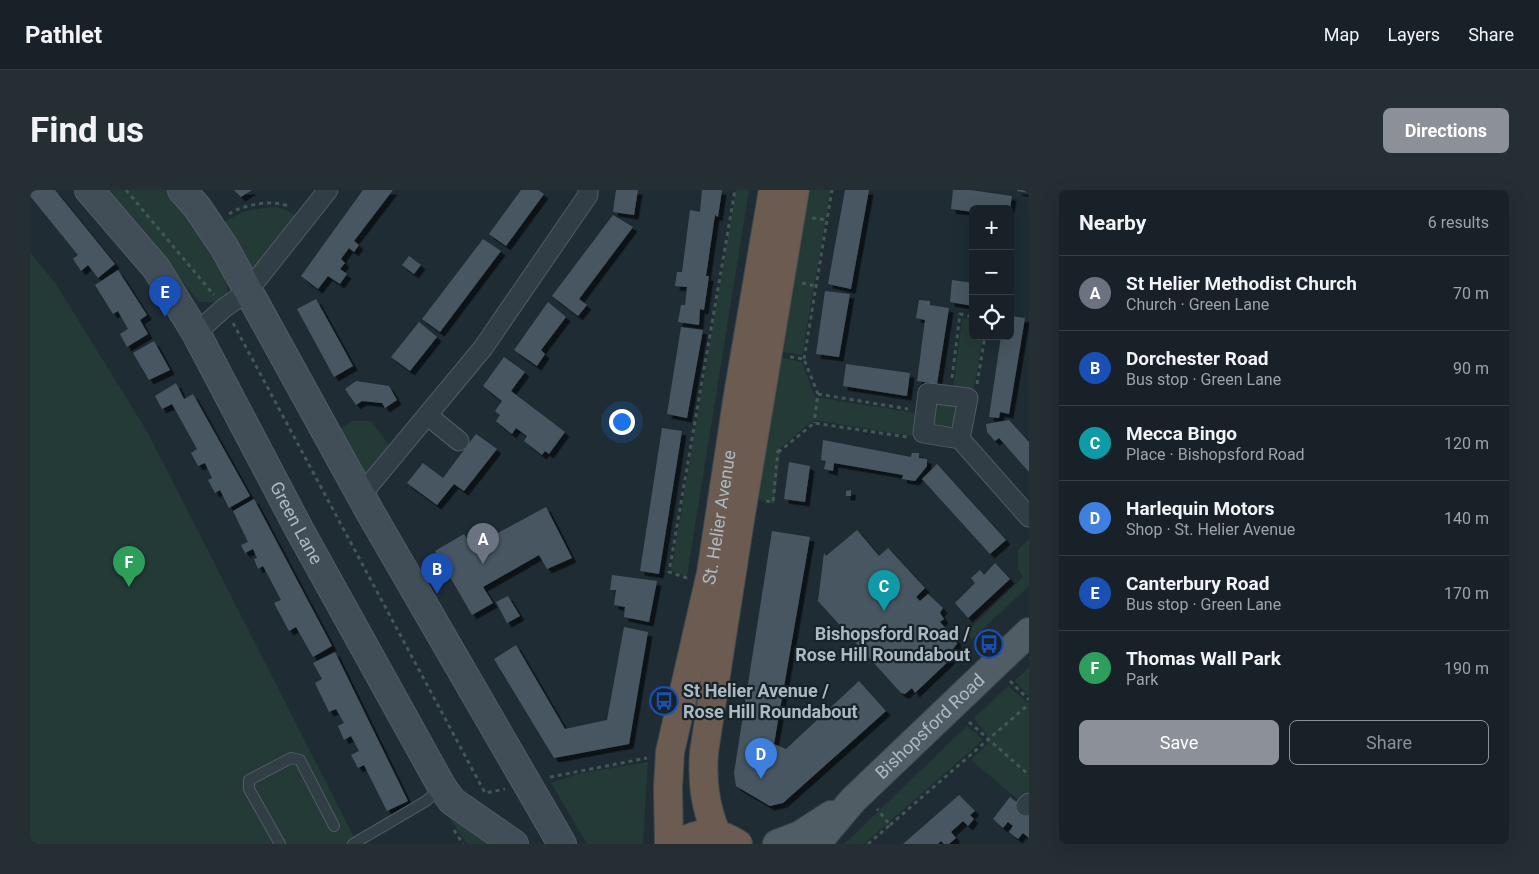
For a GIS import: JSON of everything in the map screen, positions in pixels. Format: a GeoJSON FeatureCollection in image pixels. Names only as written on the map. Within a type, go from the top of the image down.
{"type":"FeatureCollection","features":[{"type":"Feature","properties":{"kind":"highway","name":"St. Helier Avenue"},"geometry":{"type":"LineString","coordinates":[[669,844],[668,787],[670,752],[711,573],[738,395],[774,190]]}},
{"type":"Feature","properties":{"kind":"highway","name":"St. Helier Avenue"},"geometry":{"type":"LineString","coordinates":[[727,839],[704,796],[702,779],[704,752],[795,190]]}},
{"type":"Feature","properties":{"kind":"highway"},"geometry":{"type":"LineString","coordinates":[[680,844],[693,837],[727,839]]}},
{"type":"Feature","properties":{"kind":"main road","name":"Green Lane"},"geometry":{"type":"LineString","coordinates":[[89,190],[156,268],[196,333],[299,529],[442,787],[452,801],[514,844]]}},
{"type":"Feature","properties":{"kind":"main road"},"geometry":{"type":"LineString","coordinates":[[182,190],[224,247],[247,292],[451,657],[527,782],[562,844]]}},
{"type":"Feature","properties":{"kind":"main road","name":"Bishopsford Road"},"geometry":{"type":"LineString","coordinates":[[816,844],[865,804],[1029,632]]}},
{"type":"Feature","properties":{"kind":"main road","name":"Bishopsford Road"},"geometry":{"type":"LineString","coordinates":[[777,844],[865,804]]}},
{"type":"Feature","properties":{"kind":"street"},"geometry":{"type":"LineString","coordinates":[[196,333],[224,308],[247,292],[328,190]]}},
{"type":"Feature","properties":{"kind":"street"},"geometry":{"type":"LineString","coordinates":[[361,495],[483,348],[588,195],[588,190]]}},
{"type":"Feature","properties":{"kind":"street"},"geometry":{"type":"LineString","coordinates":[[960,439],[924,433],[928,393],[958,396],[960,439],[1029,517]]}},
{"type":"Feature","properties":{"kind":"street"},"geometry":{"type":"LineString","coordinates":[[427,415],[459,441]]}},
{"type":"Feature","properties":{"kind":"lane"},"geometry":{"type":"LineString","coordinates":[[280,844],[249,789],[249,780],[291,758],[300,760],[334,826]]}},
{"type":"Feature","properties":{"kind":"lane"},"geometry":{"type":"LineString","coordinates":[[353,844],[426,802],[442,787]]}},
{"type":"Feature","properties":{"kind":"path"},"geometry":{"type":"LineString","coordinates":[[126,190],[224,308],[485,793],[527,782],[654,757]]}},
{"type":"Feature","properties":{"kind":"path"},"geometry":{"type":"LineString","coordinates":[[688,578],[669,572],[735,190]]}},
{"type":"Feature","properties":{"kind":"path"},"geometry":{"type":"LineString","coordinates":[[778,450],[780,451],[814,423],[818,394],[804,359],[832,190]]}},
{"type":"Feature","properties":{"kind":"path"},"geometry":{"type":"LineString","coordinates":[[210,228],[233,211],[256,205],[286,205],[307,217]]}},
{"type":"Feature","properties":{"kind":"path"},"geometry":{"type":"LineString","coordinates":[[969,315],[960,314],[958,396],[976,389],[984,340]]}},
{"type":"Feature","properties":{"kind":"path"},"geometry":{"type":"LineString","coordinates":[[768,353],[804,359]]}},
{"type":"Feature","properties":{"kind":"path"},"geometry":{"type":"LineString","coordinates":[[818,394],[925,412]]}},
{"type":"Feature","properties":{"kind":"path"},"geometry":{"type":"LineString","coordinates":[[814,423],[913,438],[924,433]]}},
{"type":"Feature","properties":{"kind":"path"},"geometry":{"type":"LineString","coordinates":[[1010,680],[1029,700]]}},
{"type":"Feature","properties":{"kind":"path"},"geometry":{"type":"LineString","coordinates":[[868,844],[1029,704]]}},
{"type":"Feature","properties":{"kind":"path"},"geometry":{"type":"LineString","coordinates":[[969,721],[1029,775]]}},
{"type":"Feature","properties":{"kind":"path"},"geometry":{"type":"LineString","coordinates":[[865,804],[890,825]]}},
{"type":"Feature","properties":{"kind":"green space"},"geometry":{"type":"Polygon","coordinates":[[[107,190],[170,190],[223,267],[228,293],[217,302],[199,302],[107,190]]]}},
{"type":"Feature","properties":{"kind":"green space"},"geometry":{"type":"Polygon","coordinates":[[[736,190],[749,190],[687,576],[671,571],[736,190]]]}},
{"type":"Feature","properties":{"kind":"green space"},"geometry":{"type":"Polygon","coordinates":[[[799,190],[831,190],[802,355],[771,350],[799,190]]]}},
{"type":"Feature","properties":{"kind":"green space"},"geometry":{"type":"Polygon","coordinates":[[[274,207],[284,209],[300,218],[247,285],[217,228],[243,212],[274,207]]]}},
{"type":"Feature","properties":{"kind":"green space"},"geometry":{"type":"Polygon","coordinates":[[[30,253],[56,284],[148,433],[355,839],[346,844],[30,844],[30,253]]]}},
{"type":"Feature","properties":{"kind":"green space"},"geometry":{"type":"Polygon","coordinates":[[[962,318],[969,319],[969,340],[982,340],[974,388],[966,395],[953,392],[962,318]]]}},
{"type":"Feature","properties":{"kind":"green space"},"geometry":{"type":"Polygon","coordinates":[[[771,356],[802,362],[815,397],[922,414],[920,431],[913,436],[813,420],[781,448],[774,504],[748,496],[771,356]]]}},
{"type":"Feature","properties":{"kind":"green space"},"geometry":{"type":"Polygon","coordinates":[[[930,398],[963,401],[957,435],[927,430],[930,398]]]}},
{"type":"Feature","properties":{"kind":"green space"},"geometry":{"type":"Polygon","coordinates":[[[353,421],[371,421],[393,450],[362,486],[331,434],[353,421]]]}},
{"type":"Feature","properties":{"kind":"green space"},"geometry":{"type":"Polygon","coordinates":[[[1029,539],[1029,586],[972,639],[966,632],[1023,577],[1018,568],[1018,550],[1029,539]]]}},
{"type":"Feature","properties":{"kind":"green space"},"geometry":{"type":"Polygon","coordinates":[[[1029,667],[1029,697],[1015,681],[1029,667]]]}},
{"type":"Feature","properties":{"kind":"green space"},"geometry":{"type":"Polygon","coordinates":[[[1008,686],[1029,704],[1029,792],[1021,802],[971,760],[991,740],[974,718],[1008,686]]]}},
{"type":"Feature","properties":{"kind":"green space"},"geometry":{"type":"Polygon","coordinates":[[[967,726],[983,740],[864,844],[844,844],[967,726]]]}},
{"type":"Feature","properties":{"kind":"green space"},"geometry":{"type":"Polygon","coordinates":[[[648,762],[643,844],[587,844],[551,783],[577,774],[648,762]]]}},
{"type":"Feature","properties":{"kind":"green space"},"geometry":{"type":"Polygon","coordinates":[[[447,814],[494,844],[467,844],[447,814]]]}},
{"type":"Feature","properties":{"kind":"building"},"geometry":{"type":"Polygon","coordinates":[[[30,190],[55,190],[115,264],[98,278],[88,265],[81,271],[73,259],[78,255],[30,196],[30,190]]]}},
{"type":"Feature","properties":{"kind":"building"},"geometry":{"type":"Polygon","coordinates":[[[234,190],[252,190],[241,197],[234,190]]]}},
{"type":"Feature","properties":{"kind":"building"},"geometry":{"type":"Polygon","coordinates":[[[363,190],[393,190],[354,241],[359,245],[354,252],[349,248],[341,259],[345,263],[340,269],[347,274],[340,284],[328,276],[318,289],[301,276],[363,190]]]}},
{"type":"Feature","properties":{"kind":"building"},"geometry":{"type":"Polygon","coordinates":[[[521,190],[538,190],[544,194],[506,246],[489,234],[521,190]]]}},
{"type":"Feature","properties":{"kind":"building"},"geometry":{"type":"Polygon","coordinates":[[[616,190],[638,190],[634,215],[613,212],[616,190]]]}},
{"type":"Feature","properties":{"kind":"building"},"geometry":{"type":"Polygon","coordinates":[[[702,190],[722,190],[718,217],[715,215],[706,276],[709,276],[704,310],[700,309],[699,325],[678,322],[681,305],[685,305],[687,287],[675,286],[677,272],[682,272],[690,210],[700,212],[702,190]]]}},
{"type":"Feature","properties":{"kind":"building"},"geometry":{"type":"Polygon","coordinates":[[[845,190],[869,190],[851,289],[828,284],[845,190]]]}},
{"type":"Feature","properties":{"kind":"building"},"geometry":{"type":"Polygon","coordinates":[[[953,190],[970,190],[1012,196],[1011,205],[969,205],[969,211],[951,209],[953,190]]]}},
{"type":"Feature","properties":{"kind":"building"},"geometry":{"type":"Polygon","coordinates":[[[1029,190],[1029,193],[1017,191],[1029,190]]]}},
{"type":"Feature","properties":{"kind":"building"},"geometry":{"type":"Polygon","coordinates":[[[613,215],[633,227],[579,299],[587,305],[578,316],[552,296],[613,215]]]}},
{"type":"Feature","properties":{"kind":"building"},"geometry":{"type":"Polygon","coordinates":[[[483,239],[501,251],[440,332],[422,319],[483,239]]]}},
{"type":"Feature","properties":{"kind":"building"},"geometry":{"type":"Polygon","coordinates":[[[409,256],[421,265],[414,274],[402,265],[409,256]]]}},
{"type":"Feature","properties":{"kind":"building"},"geometry":{"type":"Polygon","coordinates":[[[118,270],[147,315],[140,320],[148,334],[127,347],[120,334],[128,329],[118,311],[113,314],[95,285],[118,270]]]}},
{"type":"Feature","properties":{"kind":"building"},"geometry":{"type":"Polygon","coordinates":[[[952,280],[969,282],[969,305],[950,302],[952,280]]]}},
{"type":"Feature","properties":{"kind":"building"},"geometry":{"type":"Polygon","coordinates":[[[825,291],[850,294],[839,357],[816,354],[825,291]]]}},
{"type":"Feature","properties":{"kind":"building"},"geometry":{"type":"Polygon","coordinates":[[[316,299],[353,366],[334,377],[297,309],[316,299]]]}},
{"type":"Feature","properties":{"kind":"building"},"geometry":{"type":"Polygon","coordinates":[[[919,300],[930,301],[930,305],[949,308],[937,384],[917,381],[925,320],[916,318],[919,300]]]}},
{"type":"Feature","properties":{"kind":"building"},"geometry":{"type":"Polygon","coordinates":[[[548,302],[566,317],[541,350],[545,354],[537,366],[514,350],[548,302]]]}},
{"type":"Feature","properties":{"kind":"building"},"geometry":{"type":"Polygon","coordinates":[[[1014,317],[1025,318],[1009,414],[1000,412],[999,418],[989,417],[1000,340],[1014,340],[1014,317]]]}},
{"type":"Feature","properties":{"kind":"building"},"geometry":{"type":"Polygon","coordinates":[[[419,322],[437,337],[410,371],[391,357],[419,322]]]}},
{"type":"Feature","properties":{"kind":"building"},"geometry":{"type":"Polygon","coordinates":[[[681,327],[703,330],[687,418],[667,414],[681,327]]]}},
{"type":"Feature","properties":{"kind":"building"},"geometry":{"type":"Polygon","coordinates":[[[154,341],[170,370],[149,380],[133,353],[154,341]]]}},
{"type":"Feature","properties":{"kind":"building"},"geometry":{"type":"Polygon","coordinates":[[[504,357],[525,372],[511,391],[565,432],[549,454],[545,451],[542,455],[524,441],[527,436],[516,428],[512,434],[496,421],[500,415],[495,411],[502,401],[483,386],[504,357]]]}},
{"type":"Feature","properties":{"kind":"building"},"geometry":{"type":"Polygon","coordinates":[[[846,364],[910,373],[907,396],[843,386],[846,364]]]}},
{"type":"Feature","properties":{"kind":"building"},"geometry":{"type":"Polygon","coordinates":[[[356,381],[389,386],[397,400],[385,408],[382,403],[362,401],[356,405],[345,389],[356,381]]]}},
{"type":"Feature","properties":{"kind":"building"},"geometry":{"type":"Polygon","coordinates":[[[176,383],[184,399],[193,394],[250,496],[229,508],[220,490],[215,493],[208,480],[212,478],[205,463],[198,466],[191,453],[197,449],[172,404],[162,409],[155,396],[176,383]]]}},
{"type":"Feature","properties":{"kind":"building"},"geometry":{"type":"Polygon","coordinates":[[[1009,420],[1029,442],[1029,472],[999,438],[995,441],[987,432],[986,424],[1009,420]]]}},
{"type":"Feature","properties":{"kind":"building"},"geometry":{"type":"Polygon","coordinates":[[[662,428],[682,431],[659,574],[640,571],[662,428]]]}},
{"type":"Feature","properties":{"kind":"building"},"geometry":{"type":"Polygon","coordinates":[[[476,434],[497,449],[464,491],[454,484],[437,505],[407,483],[423,463],[443,478],[476,434]]]}},
{"type":"Feature","properties":{"kind":"building"},"geometry":{"type":"Polygon","coordinates":[[[823,440],[911,457],[912,453],[919,453],[919,458],[927,459],[927,466],[915,481],[902,479],[903,475],[834,463],[833,471],[824,469],[826,461],[821,460],[823,440]]]}},
{"type":"Feature","properties":{"kind":"building"},"geometry":{"type":"Polygon","coordinates":[[[789,462],[810,466],[805,502],[784,499],[789,462]]]}},
{"type":"Feature","properties":{"kind":"building"},"geometry":{"type":"Polygon","coordinates":[[[937,464],[1006,540],[990,554],[922,479],[937,464]]]}},
{"type":"Feature","properties":{"kind":"building"},"geometry":{"type":"Polygon","coordinates":[[[851,490],[851,496],[846,496],[846,491],[851,490]]]}},
{"type":"Feature","properties":{"kind":"building"},"geometry":{"type":"Polygon","coordinates":[[[254,499],[332,646],[313,657],[296,627],[289,631],[274,603],[281,600],[263,566],[258,569],[254,559],[257,558],[253,549],[245,553],[241,545],[248,542],[233,511],[254,499]]]}},
{"type":"Feature","properties":{"kind":"building"},"geometry":{"type":"Polygon","coordinates":[[[546,507],[572,558],[547,569],[539,555],[483,587],[493,603],[472,615],[435,551],[464,534],[472,547],[546,507]]]}},
{"type":"Feature","properties":{"kind":"building"},"geometry":{"type":"Polygon","coordinates":[[[857,530],[879,556],[888,548],[925,588],[916,597],[920,601],[928,594],[943,608],[940,613],[944,619],[940,622],[956,640],[957,644],[952,650],[956,654],[915,693],[912,688],[905,694],[901,693],[818,601],[824,553],[826,556],[857,530]]]}},
{"type":"Feature","properties":{"kind":"building"},"geometry":{"type":"Polygon","coordinates":[[[772,531],[810,537],[774,744],[786,749],[859,681],[886,711],[783,803],[770,806],[736,786],[734,773],[772,531]]]}},
{"type":"Feature","properties":{"kind":"building"},"geometry":{"type":"Polygon","coordinates":[[[995,563],[1010,579],[968,618],[955,603],[975,583],[971,578],[980,570],[984,575],[995,563]]]}},
{"type":"Feature","properties":{"kind":"building"},"geometry":{"type":"Polygon","coordinates":[[[612,575],[657,581],[649,622],[624,617],[625,607],[614,605],[616,590],[610,590],[612,575]]]}},
{"type":"Feature","properties":{"kind":"building"},"geometry":{"type":"Polygon","coordinates":[[[508,596],[520,616],[507,623],[496,602],[508,596]]]}},
{"type":"Feature","properties":{"kind":"building"},"geometry":{"type":"Polygon","coordinates":[[[624,627],[648,632],[629,744],[554,758],[494,659],[516,645],[565,729],[607,720],[624,627]]]}},
{"type":"Feature","properties":{"kind":"building"},"geometry":{"type":"Polygon","coordinates":[[[335,652],[408,801],[387,811],[364,765],[358,768],[351,755],[359,751],[351,736],[344,740],[338,726],[344,723],[336,709],[329,712],[315,683],[322,679],[313,663],[335,652]]]}},
{"type":"Feature","properties":{"kind":"building"},"geometry":{"type":"Polygon","coordinates":[[[959,795],[975,811],[970,815],[974,819],[968,826],[963,821],[951,832],[956,838],[949,844],[944,844],[941,841],[938,844],[903,844],[959,795]]]}},
{"type":"Feature","properties":{"kind":"building"},"geometry":{"type":"Polygon","coordinates":[[[1010,797],[1029,812],[1029,838],[1023,833],[1018,839],[1009,832],[1013,826],[1008,822],[1003,828],[993,819],[1010,797]]]}},
{"type":"Feature","properties":{"kind":"place","name":"Canterbury Road"},"geometry":{"type":"Point","coordinates":[165,317]}},
{"type":"Feature","properties":{"kind":"place","name":"St Helier Methodist Church"},"geometry":{"type":"Point","coordinates":[483,564]}},
{"type":"Feature","properties":{"kind":"place","name":"Thomas Wall Park"},"geometry":{"type":"Point","coordinates":[129,587]}},
{"type":"Feature","properties":{"kind":"place","name":"Dorchester Road"},"geometry":{"type":"Point","coordinates":[437,594]}},
{"type":"Feature","properties":{"kind":"place","name":"Mecca Bingo"},"geometry":{"type":"Point","coordinates":[884,611]}},
{"type":"Feature","properties":{"kind":"place","name":"Bishopsford Road / Rose Hill Roundabout"},"geometry":{"type":"Point","coordinates":[989,644]}},
{"type":"Feature","properties":{"kind":"place","name":"St Helier Avenue / Rose Hill Roundabout"},"geometry":{"type":"Point","coordinates":[664,701]}},
{"type":"Feature","properties":{"kind":"place","name":"Harlequin Motors"},"geometry":{"type":"Point","coordinates":[761,779]}}]}
